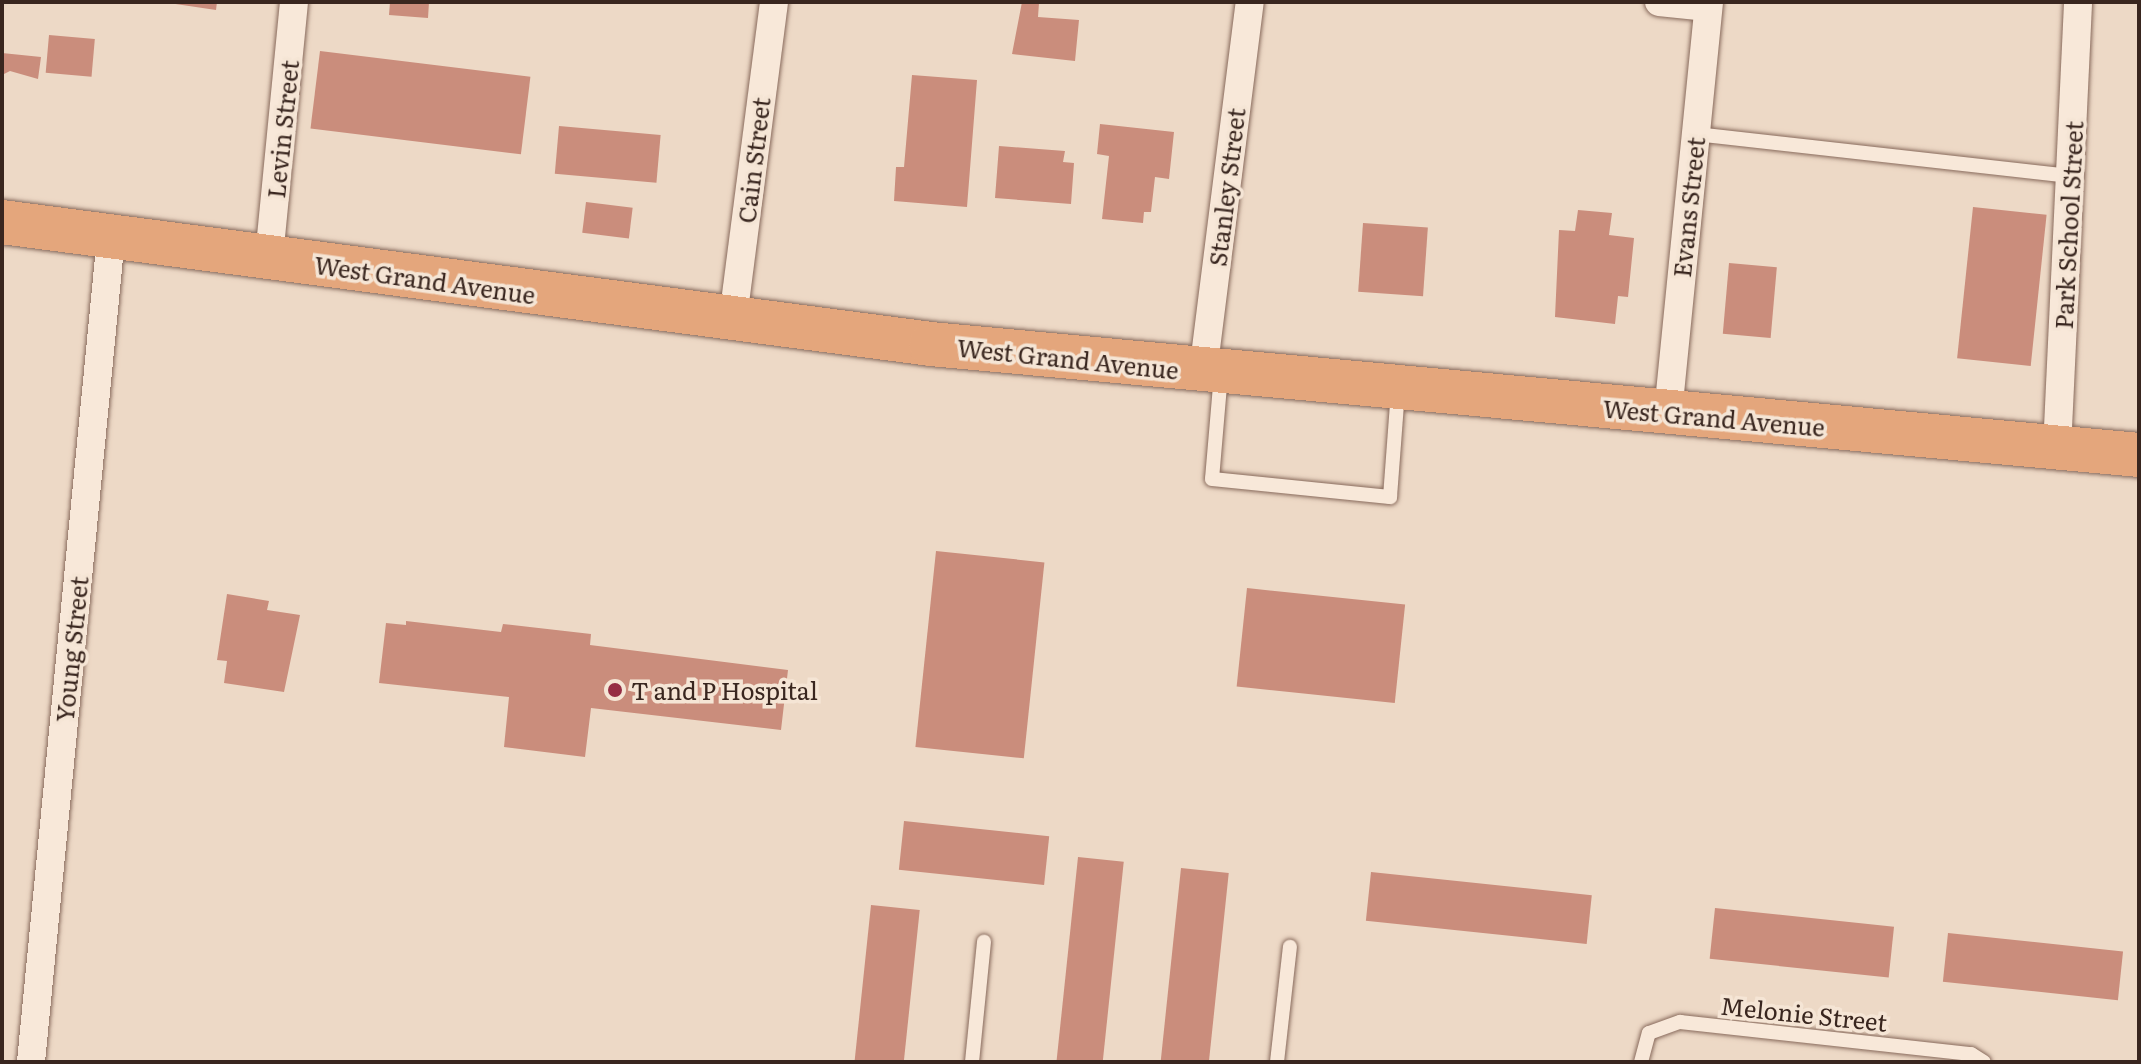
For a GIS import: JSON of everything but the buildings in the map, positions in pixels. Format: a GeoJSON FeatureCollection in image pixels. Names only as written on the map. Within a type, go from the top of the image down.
{"type":"FeatureCollection","features":[{"type":"Feature","properties":{"kind":"highway","name":"West Grand Avenue"},"geometry":{"type":"LineString","coordinates":[[2,222],[733,318],[1212,373],[2139,455]]}},
{"type":"Feature","properties":{"kind":"street","name":"Levin Street"},"geometry":{"type":"LineString","coordinates":[[269,257],[294,2]]}},
{"type":"Feature","properties":{"kind":"street","name":"Cain Street"},"geometry":{"type":"LineString","coordinates":[[733,318],[774,2]]}},
{"type":"Feature","properties":{"kind":"street","name":"Stanley Street"},"geometry":{"type":"LineString","coordinates":[[1212,373],[1250,2]]}},
{"type":"Feature","properties":{"kind":"street"},"geometry":{"type":"LineString","coordinates":[[1659,2],[1709,5]]}},
{"type":"Feature","properties":{"kind":"street","name":"Park School Street"},"geometry":{"type":"LineString","coordinates":[[2057,449],[2078,2]]}},
{"type":"Feature","properties":{"kind":"street","name":"Evans Street"},"geometry":{"type":"LineString","coordinates":[[1668,413],[1709,5]]}},
{"type":"Feature","properties":{"kind":"street","name":"Young Street"},"geometry":{"type":"LineString","coordinates":[[31,1062],[111,237]]}},
{"type":"Feature","properties":{"kind":"lane"},"geometry":{"type":"LineString","coordinates":[[1696,134],[2070,176]]}},
{"type":"Feature","properties":{"kind":"lane"},"geometry":{"type":"LineString","coordinates":[[1212,373],[1212,479],[1390,497],[1398,389]]}},
{"type":"Feature","properties":{"kind":"lane"},"geometry":{"type":"LineString","coordinates":[[972,1062],[984,942]]}},
{"type":"Feature","properties":{"kind":"lane"},"geometry":{"type":"LineString","coordinates":[[1277,1062],[1290,947]]}},
{"type":"Feature","properties":{"kind":"lane","name":"Melonie Street"},"geometry":{"type":"LineString","coordinates":[[1641,1062],[1649,1033],[1680,1022],[1971,1054],[1984,1062]]}},
{"type":"Feature","properties":{"kind":"place","name":"T and P Hospital"},"geometry":{"type":"Point","coordinates":[615,690]}}]}
